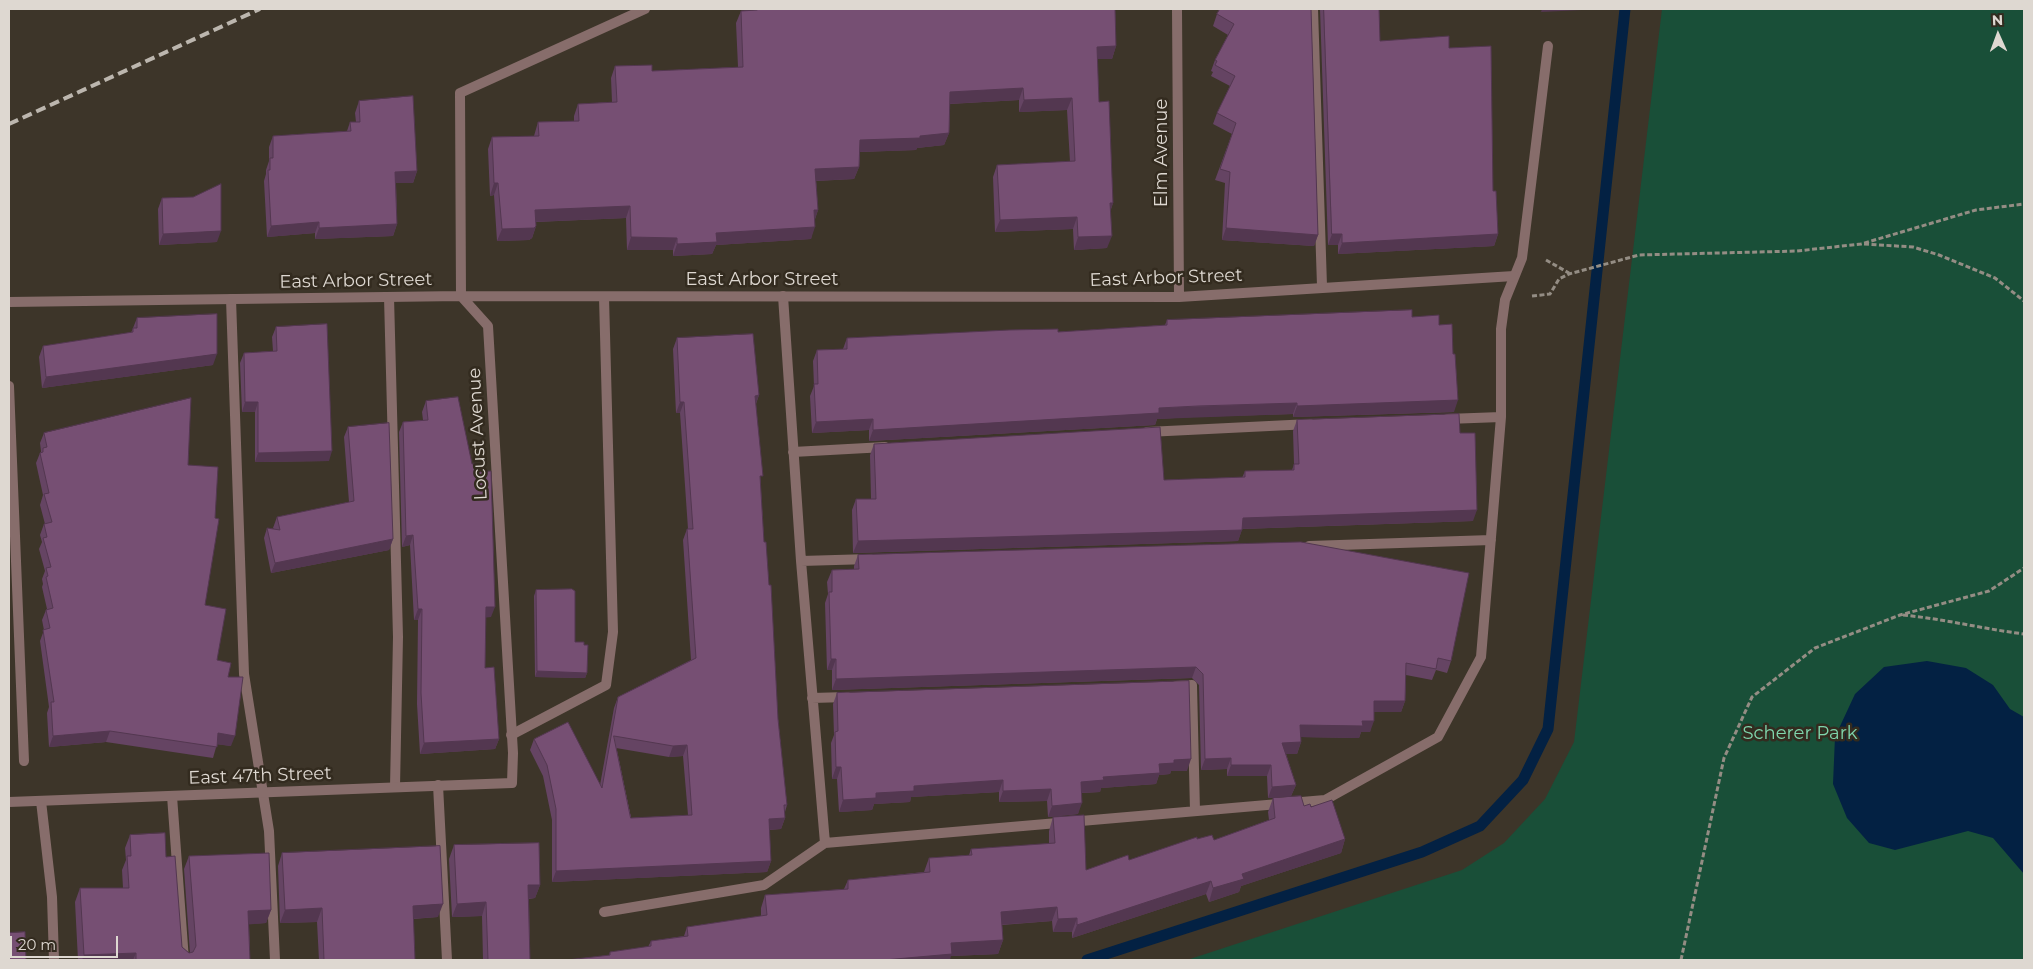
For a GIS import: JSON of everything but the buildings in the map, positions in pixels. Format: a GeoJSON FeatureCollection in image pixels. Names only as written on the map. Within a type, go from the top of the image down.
{"type":"FeatureCollection","features":[{"type":"Feature","properties":{"kind":"street"},"geometry":{"type":"LineString","coordinates":[[460,296],[460,93],[644,9]]}},
{"type":"Feature","properties":{"kind":"street","name":"Elm Avenue"},"geometry":{"type":"LineString","coordinates":[[1177,9],[1179,297]]}},
{"type":"Feature","properties":{"kind":"street"},"geometry":{"type":"LineString","coordinates":[[1313,9],[1322,286]]}},
{"type":"Feature","properties":{"kind":"street"},"geometry":{"type":"LineString","coordinates":[[604,912],[764,885],[825,843],[1325,800],[1438,737],[1481,656],[1501,417],[1501,329],[1505,300],[1522,258],[1548,46]]}},
{"type":"Feature","properties":{"kind":"street","name":"East Arbor Street"},"geometry":{"type":"LineString","coordinates":[[9,302],[460,296],[1179,297],[1322,286],[1514,276]]}},
{"type":"Feature","properties":{"kind":"street","name":"Locust Avenue"},"geometry":{"type":"LineString","coordinates":[[460,296],[488,326],[511,735],[512,783]]}},
{"type":"Feature","properties":{"kind":"street"},"geometry":{"type":"LineString","coordinates":[[511,735],[606,685],[613,632],[604,296]]}},
{"type":"Feature","properties":{"kind":"street"},"geometry":{"type":"LineString","coordinates":[[783,296],[801,562],[825,843]]}},
{"type":"Feature","properties":{"kind":"street"},"geometry":{"type":"LineString","coordinates":[[389,297],[398,637],[395,788]]}},
{"type":"Feature","properties":{"kind":"street"},"geometry":{"type":"LineString","coordinates":[[231,299],[244,674],[261,764],[262,792],[269,831],[276,960]]}},
{"type":"Feature","properties":{"kind":"street"},"geometry":{"type":"LineString","coordinates":[[9,386],[24,761]]}},
{"type":"Feature","properties":{"kind":"street"},"geometry":{"type":"LineString","coordinates":[[1431,420],[1501,417]]}},
{"type":"Feature","properties":{"kind":"street"},"geometry":{"type":"LineString","coordinates":[[1132,433],[1322,423]]}},
{"type":"Feature","properties":{"kind":"street"},"geometry":{"type":"LineString","coordinates":[[793,452],[893,446]]}},
{"type":"Feature","properties":{"kind":"street"},"geometry":{"type":"LineString","coordinates":[[1294,546],[1491,540]]}},
{"type":"Feature","properties":{"kind":"street"},"geometry":{"type":"LineString","coordinates":[[801,562],[880,559]]}},
{"type":"Feature","properties":{"kind":"street"},"geometry":{"type":"LineString","coordinates":[[1162,686],[1192,685],[1195,811]]}},
{"type":"Feature","properties":{"kind":"street"},"geometry":{"type":"LineString","coordinates":[[812,698],[860,696]]}},
{"type":"Feature","properties":{"kind":"street","name":"East 47th Street"},"geometry":{"type":"LineString","coordinates":[[9,802],[512,783]]}},
{"type":"Feature","properties":{"kind":"street"},"geometry":{"type":"LineString","coordinates":[[438,785],[447,960]]}},
{"type":"Feature","properties":{"kind":"street"},"geometry":{"type":"LineString","coordinates":[[172,796],[184,960]]}},
{"type":"Feature","properties":{"kind":"street"},"geometry":{"type":"LineString","coordinates":[[41,801],[52,897],[54,960]]}},
{"type":"Feature","properties":{"kind":"path"},"geometry":{"type":"LineString","coordinates":[[1861,244],[1976,210],[2024,204]]}},
{"type":"Feature","properties":{"kind":"path"},"geometry":{"type":"LineString","coordinates":[[1505,300],[1550,294],[1559,279],[1569,274],[1639,255],[1797,251],[1861,244],[1913,247],[1939,255],[1995,278],[2024,301]]}},
{"type":"Feature","properties":{"kind":"path"},"geometry":{"type":"LineString","coordinates":[[1681,960],[1724,758],[1752,698],[1815,648],[1900,615],[1989,591],[2024,568]]}},
{"type":"Feature","properties":{"kind":"path"},"geometry":{"type":"LineString","coordinates":[[1900,615],[1939,618],[1986,629],[2024,634]]}},
{"type":"Feature","properties":{"kind":"green space","name":"Scherer Park"},"geometry":{"type":"Polygon","coordinates":[[[1662,9],[2024,9],[2024,960],[1187,960],[1462,870],[1504,843],[1545,799],[1574,742],[1662,9]]]}},
{"type":"Feature","properties":{"kind":"water"},"geometry":{"type":"Polygon","coordinates":[[[1927,661],[1966,668],[1993,685],[2010,709],[2024,717],[2024,874],[1993,838],[1968,831],[1895,850],[1869,843],[1847,818],[1833,784],[1835,737],[1855,694],[1884,667],[1927,661]]]}},
{"type":"Feature","properties":{"kind":"waterway"},"geometry":{"type":"LineString","coordinates":[[1087,960],[1422,852],[1480,826],[1523,780],[1548,729],[1625,9]]}},
{"type":"Feature","properties":{"kind":"railway"},"geometry":{"type":"LineString","coordinates":[[9,124],[260,9]]}}]}
